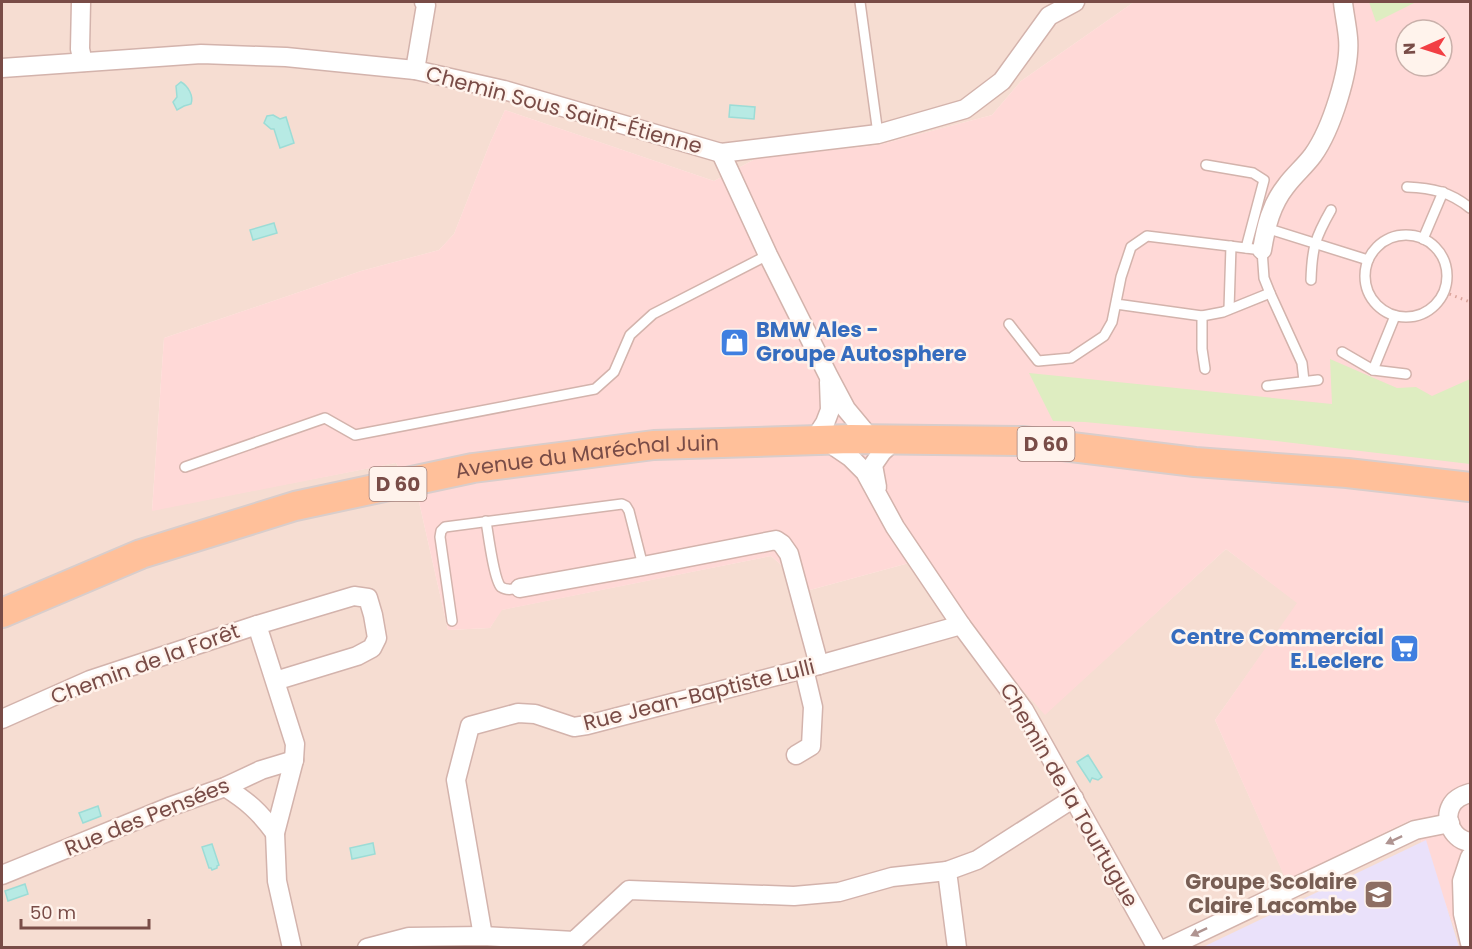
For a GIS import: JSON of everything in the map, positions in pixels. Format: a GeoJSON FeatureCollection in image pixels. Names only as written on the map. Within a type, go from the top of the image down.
{"type":"FeatureCollection","features":[{"type":"Feature","properties":{"kind":"main road","name":"Avenue du Maréchal Juin"},"geometry":{"type":"LineString","coordinates":[[2,613],[152,550],[295,506],[473,468],[654,445],[883,439],[1022,441],[1196,462],[1347,473],[1470,488]]}},
{"type":"Feature","properties":{"kind":"main road","name":"Avenue du Maréchal Juin"},"geometry":{"type":"LineString","coordinates":[[1196,462],[1346,491],[1470,505]]}},
{"type":"Feature","properties":{"kind":"street"},"geometry":{"type":"LineString","coordinates":[[81,2],[80,49],[83,63]]}},
{"type":"Feature","properties":{"kind":"street"},"geometry":{"type":"LineString","coordinates":[[415,70],[426,5],[424,2]]}},
{"type":"Feature","properties":{"kind":"street","name":"Chemin Sous Saint-Étienne"},"geometry":{"type":"LineString","coordinates":[[2,68],[201,54],[286,57],[415,70],[504,90],[721,153],[878,134],[965,109],[1002,81],[1049,16],[1076,2]]}},
{"type":"Feature","properties":{"kind":"street"},"geometry":{"type":"LineString","coordinates":[[1254,249],[1266,228],[1278,198],[1314,154],[1338,101],[1346,73],[1349,39],[1342,2]]}},
{"type":"Feature","properties":{"kind":"street"},"geometry":{"type":"LineString","coordinates":[[721,153],[768,255],[846,409],[883,439]]}},
{"type":"Feature","properties":{"kind":"street"},"geometry":{"type":"LineString","coordinates":[[819,440],[830,410],[829,377]]}},
{"type":"Feature","properties":{"kind":"street","name":"Chemin de la Tourtugue"},"geometry":{"type":"LineString","coordinates":[[883,439],[882,452],[873,465],[878,490],[895,527]]}},
{"type":"Feature","properties":{"kind":"street","name":"Chemin de la Tourtugue"},"geometry":{"type":"LineString","coordinates":[[819,440],[850,457],[865,471],[895,527],[961,625],[1024,710],[1157,948]]}},
{"type":"Feature","properties":{"kind":"street"},"geometry":{"type":"LineString","coordinates":[[520,588],[776,540],[789,554],[811,667],[813,707],[811,746],[796,755]]}},
{"type":"Feature","properties":{"kind":"street","name":"Chemin de la Forêt"},"geometry":{"type":"LineString","coordinates":[[2,719],[90,680],[354,596],[368,598],[377,638],[372,648],[357,656],[275,681]]}},
{"type":"Feature","properties":{"kind":"street","name":"Chemin de la Forêt"},"geometry":{"type":"LineString","coordinates":[[257,625],[295,744],[294,760],[275,834],[277,881],[292,948]]}},
{"type":"Feature","properties":{"kind":"street","name":"Rue Jean-Baptiste Lulli"},"geometry":{"type":"LineString","coordinates":[[483,936],[456,780],[470,726],[518,713],[535,714],[574,727],[587,725],[811,667],[961,625]]}},
{"type":"Feature","properties":{"kind":"street","name":"Rue des Pensées"},"geometry":{"type":"LineString","coordinates":[[2,875],[169,807],[225,787],[261,770],[294,760]]}},
{"type":"Feature","properties":{"kind":"street"},"geometry":{"type":"LineString","coordinates":[[225,787],[247,801],[264,818],[275,834]]}},
{"type":"Feature","properties":{"kind":"street"},"geometry":{"type":"LineString","coordinates":[[1470,793],[1460,797],[1452,806],[1448,817],[1451,829],[1457,837],[1470,842]]}},
{"type":"Feature","properties":{"kind":"street"},"geometry":{"type":"LineString","coordinates":[[367,948],[410,937],[483,936],[574,941],[628,890],[794,896],[839,892],[892,878],[947,871],[977,860],[1074,798]]}},
{"type":"Feature","properties":{"kind":"street"},"geometry":{"type":"LineString","coordinates":[[1167,948],[1415,830],[1450,823]]}},
{"type":"Feature","properties":{"kind":"street"},"geometry":{"type":"LineString","coordinates":[[1470,857],[1462,881],[1463,914],[1470,943]]}},
{"type":"Feature","properties":{"kind":"street"},"geometry":{"type":"LineString","coordinates":[[947,871],[957,948]]}},
{"type":"Feature","properties":{"kind":"lane"},"geometry":{"type":"LineString","coordinates":[[860,2],[878,134]]}},
{"type":"Feature","properties":{"kind":"lane"},"geometry":{"type":"LineString","coordinates":[[1206,165],[1253,173],[1264,180],[1254,249],[1270,293],[1302,363],[1304,381]]}},
{"type":"Feature","properties":{"kind":"lane"},"geometry":{"type":"LineString","coordinates":[[1407,187],[1426,187],[1443,192],[1457,197],[1470,208]]}},
{"type":"Feature","properties":{"kind":"lane"},"geometry":{"type":"LineString","coordinates":[[1423,239],[1443,192]]}},
{"type":"Feature","properties":{"kind":"lane"},"geometry":{"type":"LineString","coordinates":[[1311,280],[1314,243],[1331,210]]}},
{"type":"Feature","properties":{"kind":"lane"},"geometry":{"type":"LineString","coordinates":[[1266,228],[1368,260]]}},
{"type":"Feature","properties":{"kind":"lane"},"geometry":{"type":"LineString","coordinates":[[1408,235],[1423,239],[1435,247],[1445,263],[1447,283],[1444,292],[1439,301],[1424,314],[1404,317],[1385,312],[1377,306],[1367,289],[1365,279],[1368,260],[1380,244],[1389,239],[1408,235]]}},
{"type":"Feature","properties":{"kind":"lane"},"geometry":{"type":"LineString","coordinates":[[1009,324],[1038,361],[1071,358],[1104,336],[1112,322],[1121,277],[1131,247],[1147,236],[1254,249]]}},
{"type":"Feature","properties":{"kind":"lane"},"geometry":{"type":"LineString","coordinates":[[1229,309],[1231,246]]}},
{"type":"Feature","properties":{"kind":"lane"},"geometry":{"type":"LineString","coordinates":[[185,467],[325,418],[355,435],[595,389],[614,372],[630,335],[653,314],[768,255]]}},
{"type":"Feature","properties":{"kind":"lane"},"geometry":{"type":"LineString","coordinates":[[1116,304],[1202,316],[1229,309],[1270,293]]}},
{"type":"Feature","properties":{"kind":"lane"},"geometry":{"type":"LineString","coordinates":[[1202,316],[1202,350],[1205,369]]}},
{"type":"Feature","properties":{"kind":"lane"},"geometry":{"type":"LineString","coordinates":[[1373,370],[1395,316]]}},
{"type":"Feature","properties":{"kind":"lane"},"geometry":{"type":"LineString","coordinates":[[1342,352],[1373,370],[1406,374]]}},
{"type":"Feature","properties":{"kind":"lane"},"geometry":{"type":"LineString","coordinates":[[1267,386],[1318,380]]}},
{"type":"Feature","properties":{"kind":"lane"},"geometry":{"type":"LineString","coordinates":[[452,621],[440,537],[445,527],[622,504],[629,511],[643,566]]}},
{"type":"Feature","properties":{"kind":"lane"},"geometry":{"type":"LineString","coordinates":[[486,521],[498,583],[507,589],[520,588]]}},
{"type":"Feature","properties":{"kind":"path"},"geometry":{"type":"LineString","coordinates":[[1444,292],[1470,302]]}},
{"type":"Feature","properties":{"kind":"shaded area"},"geometry":{"type":"Polygon","coordinates":[[[2,2],[1134,2],[1021,81],[992,115],[878,145],[757,158],[714,181],[505,110],[454,234],[439,250],[361,271],[164,338],[152,510],[396,463],[419,502],[448,630],[490,628],[501,610],[771,556],[810,590],[909,563],[1045,714],[1226,549],[1298,603],[1215,720],[1286,879],[1413,819],[1462,947],[2,948],[2,2]]]}},
{"type":"Feature","properties":{"kind":"shaded area"},"geometry":{"type":"Polygon","coordinates":[[[1134,2],[1470,2],[1470,947],[1462,947],[1413,819],[1286,880],[1215,720],[1297,603],[1226,549],[1045,715],[909,563],[810,590],[771,556],[502,610],[490,628],[448,630],[419,502],[396,463],[152,511],[164,338],[361,271],[439,250],[454,234],[505,110],[714,181],[757,158],[878,145],[992,115],[1021,81],[1134,2]]]}},
{"type":"Feature","properties":{"kind":"shaded area","name":"Groupe Scolaire Claire Lacombe"},"geometry":{"type":"Polygon","coordinates":[[[1426,840],[1459,947],[1203,947],[1426,840]]]}},
{"type":"Feature","properties":{"kind":"green space"},"geometry":{"type":"Polygon","coordinates":[[[1369,2],[1416,2],[1376,22],[1369,2]]]}},
{"type":"Feature","properties":{"kind":"green space"},"geometry":{"type":"Polygon","coordinates":[[[1330,359],[1397,388],[1416,387],[1432,396],[1470,379],[1470,464],[1250,438],[1053,421],[1029,373],[1332,404],[1330,359]]]}},
{"type":"Feature","properties":{"kind":"water"},"geometry":{"type":"Polygon","coordinates":[[[181,82],[190,91],[192,101],[191,104],[177,110],[173,102],[177,97],[176,86],[181,82]]]}},
{"type":"Feature","properties":{"kind":"water"},"geometry":{"type":"Polygon","coordinates":[[[730,105],[755,107],[754,119],[729,117],[730,105]]]}},
{"type":"Feature","properties":{"kind":"water"},"geometry":{"type":"Polygon","coordinates":[[[273,115],[280,119],[286,117],[294,143],[280,148],[274,129],[264,123],[267,116],[273,115]]]}},
{"type":"Feature","properties":{"kind":"water"},"geometry":{"type":"Polygon","coordinates":[[[274,223],[277,233],[253,240],[250,230],[274,223]]]}},
{"type":"Feature","properties":{"kind":"water"},"geometry":{"type":"Polygon","coordinates":[[[1088,755],[1102,777],[1098,780],[1092,778],[1090,782],[1077,762],[1088,755]]]}},
{"type":"Feature","properties":{"kind":"water"},"geometry":{"type":"Polygon","coordinates":[[[98,806],[101,816],[83,823],[79,813],[98,806]]]}},
{"type":"Feature","properties":{"kind":"water"},"geometry":{"type":"Polygon","coordinates":[[[373,843],[375,854],[352,859],[350,848],[373,843]]]}},
{"type":"Feature","properties":{"kind":"water"},"geometry":{"type":"Polygon","coordinates":[[[212,844],[219,865],[212,870],[209,868],[202,847],[212,844]]]}},
{"type":"Feature","properties":{"kind":"water"},"geometry":{"type":"Polygon","coordinates":[[[25,884],[28,894],[8,901],[5,891],[25,884]]]}},
{"type":"Feature","properties":{"kind":"place","name":"BMW Ales - Groupe Autosphere"},"geometry":{"type":"Point","coordinates":[735,342]}},
{"type":"Feature","properties":{"kind":"place","name":"Centre Commercial E.Leclerc"},"geometry":{"type":"Point","coordinates":[1405,649]}},
{"type":"Feature","properties":{"kind":"place","name":"Groupe Scolaire Claire Lacombe"},"geometry":{"type":"Point","coordinates":[1378,894]}}]}
